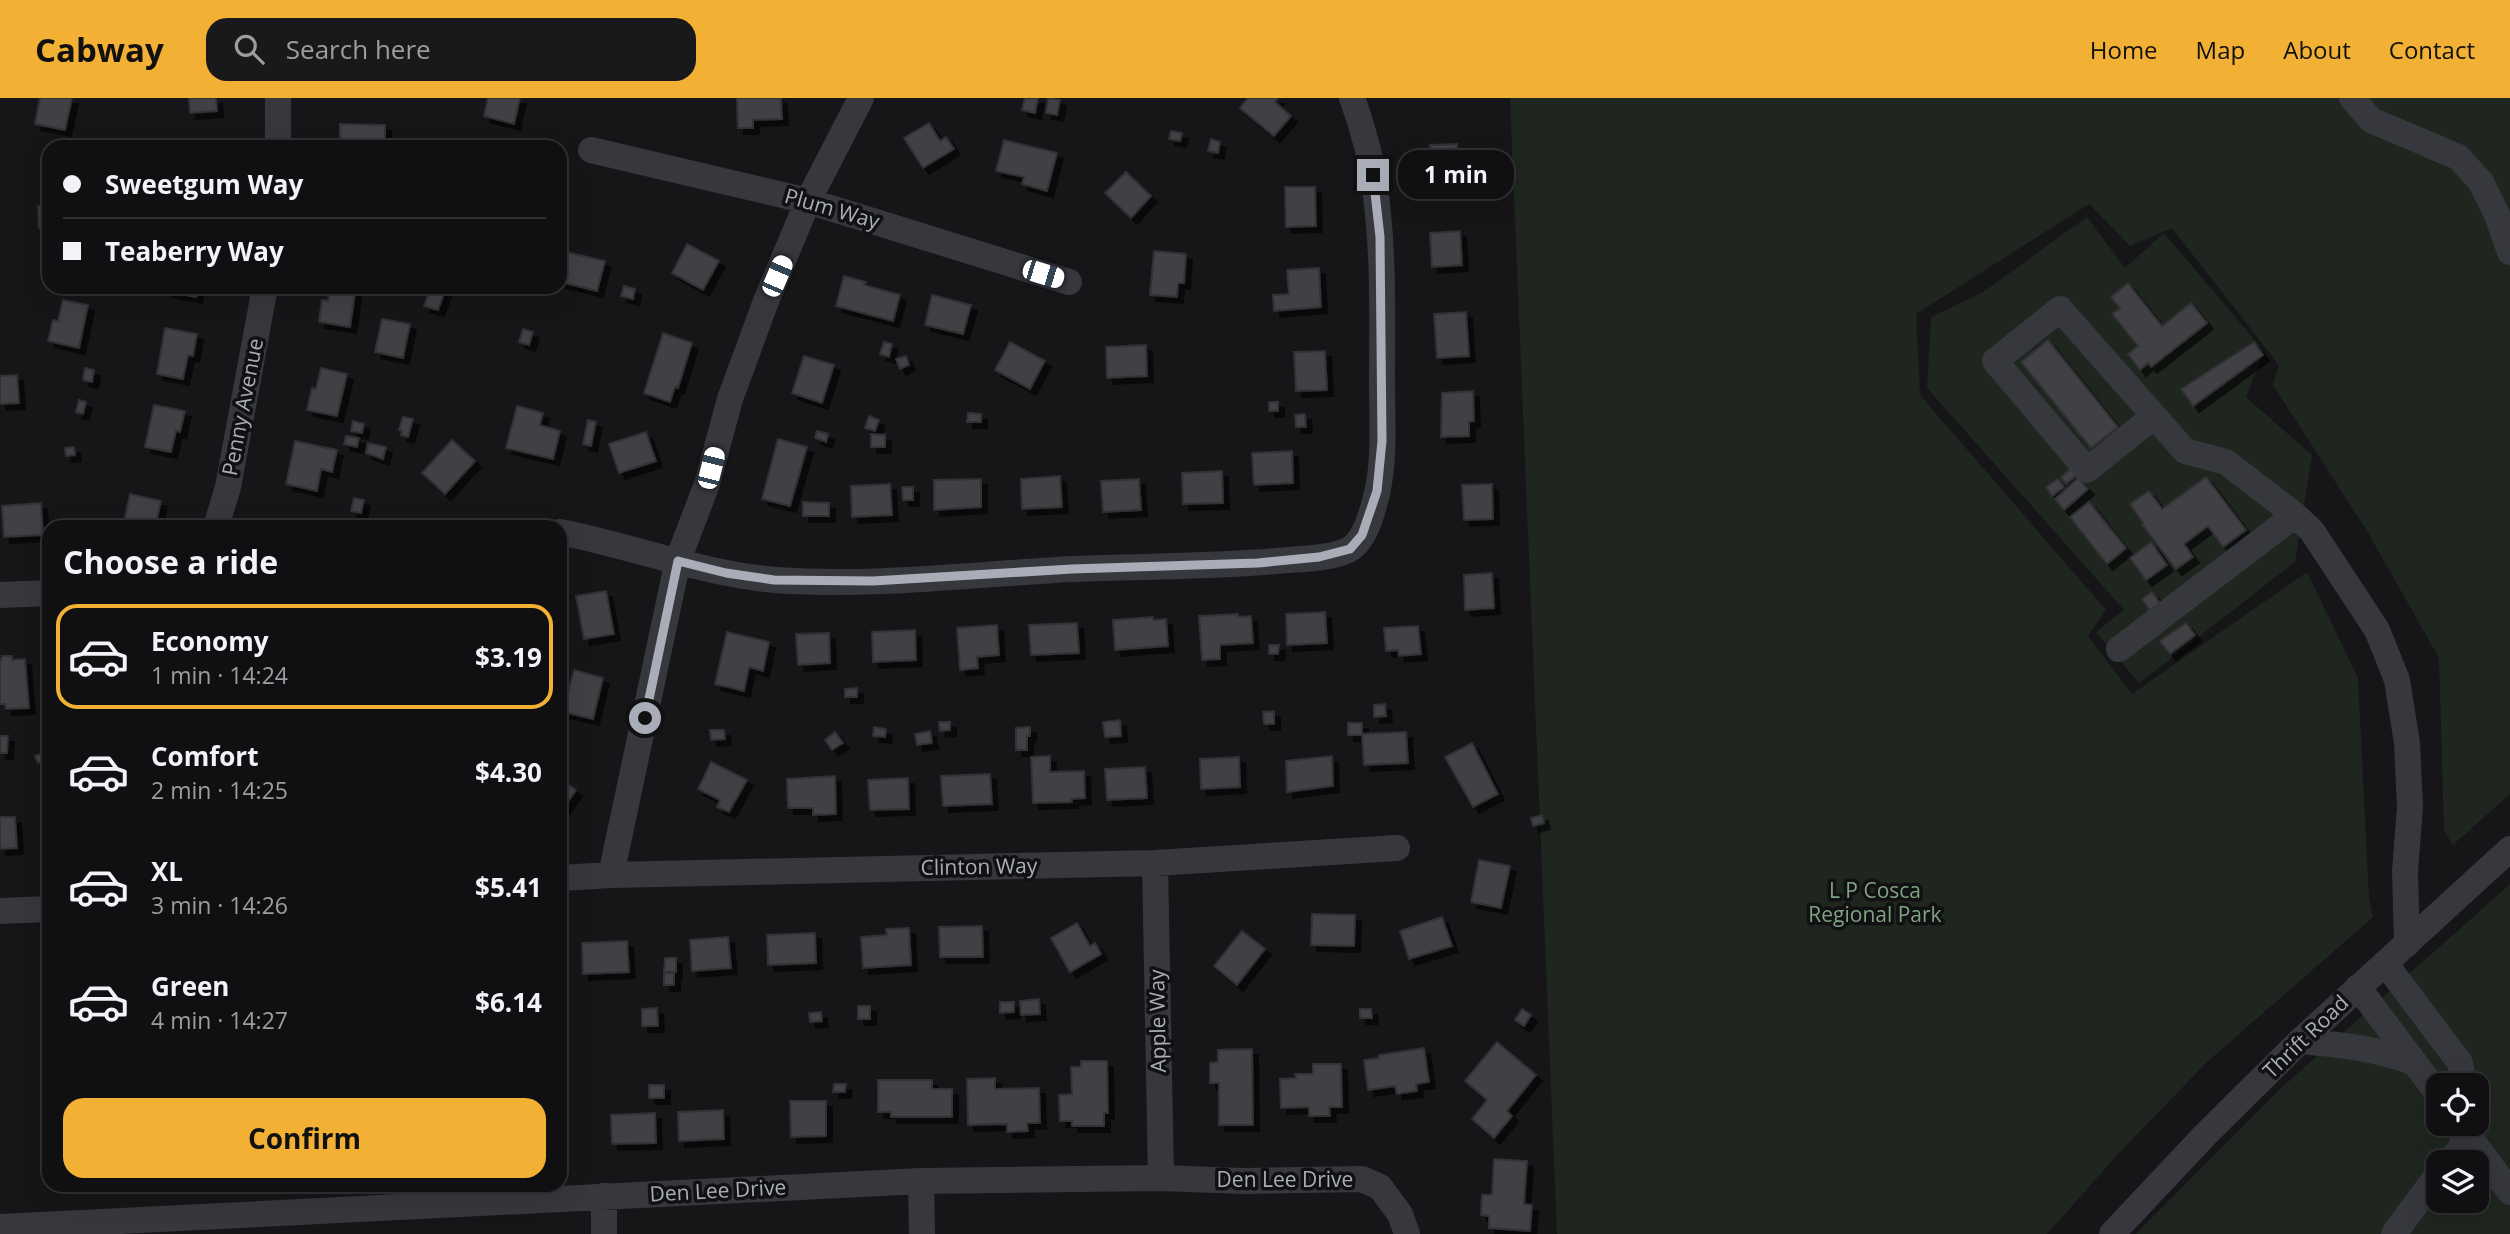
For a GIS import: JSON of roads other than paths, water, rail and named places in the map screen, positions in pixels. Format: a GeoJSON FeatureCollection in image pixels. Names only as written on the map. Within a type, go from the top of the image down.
{"type":"FeatureCollection","features":[{"type":"Feature","properties":{"kind":"street"},"geometry":{"type":"LineString","coordinates":[[278,98],[278,140]]}},
{"type":"Feature","properties":{"kind":"street"},"geometry":{"type":"LineString","coordinates":[[611,874],[678,561],[707,484],[730,399],[766,301],[808,201],[861,98]]}},
{"type":"Feature","properties":{"kind":"street"},"geometry":{"type":"LineString","coordinates":[[567,533],[726,573],[774,580],[838,581],[1258,563],[1319,557],[1350,549],[1362,535],[1370,517],[1377,491],[1382,441],[1380,237],[1370,153],[1352,98]]}},
{"type":"Feature","properties":{"kind":"street"},"geometry":{"type":"LineString","coordinates":[[2352,98],[2371,120],[2458,157],[2481,182],[2497,215],[2510,252]]}},
{"type":"Feature","properties":{"kind":"street","name":"Plum Way"},"geometry":{"type":"LineString","coordinates":[[592,149],[808,201],[1069,282]]}},
{"type":"Feature","properties":{"kind":"street","name":"Penny Avenue"},"geometry":{"type":"LineString","coordinates":[[218,520],[228,487],[264,294]]}},
{"type":"Feature","properties":{"kind":"street"},"geometry":{"type":"LineString","coordinates":[[2154,416],[2087,470],[1995,361],[2060,309],[2154,416],[2185,452],[2226,463],[2312,531],[2377,630],[2398,680],[2407,743],[2409,794],[2405,871],[2407,944]]}},
{"type":"Feature","properties":{"kind":"street"},"geometry":{"type":"LineString","coordinates":[[2119,649],[2295,515]]}},
{"type":"Feature","properties":{"kind":"street"},"geometry":{"type":"LineString","coordinates":[[0,595],[42,593]]}},
{"type":"Feature","properties":{"kind":"street","name":"Clinton Way"},"geometry":{"type":"LineString","coordinates":[[567,877],[611,874],[1155,863],[1397,848]]}},
{"type":"Feature","properties":{"kind":"street","name":"Thrift Road"},"geometry":{"type":"LineString","coordinates":[[2112,1234],[2205,1135],[2300,1041],[2510,849]]}},
{"type":"Feature","properties":{"kind":"street","name":"Apple Way"},"geometry":{"type":"LineString","coordinates":[[1155,863],[1161,1178]]}},
{"type":"Feature","properties":{"kind":"street"},"geometry":{"type":"LineString","coordinates":[[0,911],[42,909]]}},
{"type":"Feature","properties":{"kind":"street"},"geometry":{"type":"LineString","coordinates":[[2385,963],[2460,1063],[2462,1073]]}},
{"type":"Feature","properties":{"kind":"street"},"geometry":{"type":"LineString","coordinates":[[2358,987],[2426,1078]]}},
{"type":"Feature","properties":{"kind":"street"},"geometry":{"type":"LineString","coordinates":[[2300,1041],[2388,1052],[2415,1063]]}},
{"type":"Feature","properties":{"kind":"street"},"geometry":{"type":"LineString","coordinates":[[2470,1136],[2510,1192]]}},
{"type":"Feature","properties":{"kind":"street","name":"Den Lee Drive"},"geometry":{"type":"LineString","coordinates":[[0,1227],[921,1181],[1161,1178],[1243,1181],[1362,1180],[1380,1188],[1400,1214],[1407,1234]]}},
{"type":"Feature","properties":{"kind":"street"},"geometry":{"type":"LineString","coordinates":[[921,1181],[922,1234]]}},
{"type":"Feature","properties":{"kind":"street"},"geometry":{"type":"LineString","coordinates":[[2394,1234],[2426,1190]]}},
{"type":"Feature","properties":{"kind":"street"},"geometry":{"type":"LineString","coordinates":[[604,1196],[604,1234]]}},
{"type":"Feature","properties":{"kind":"park label","name":"L P Cosca Regional Park"},"geometry":{"type":"Point","coordinates":[1875,903]}}]}
